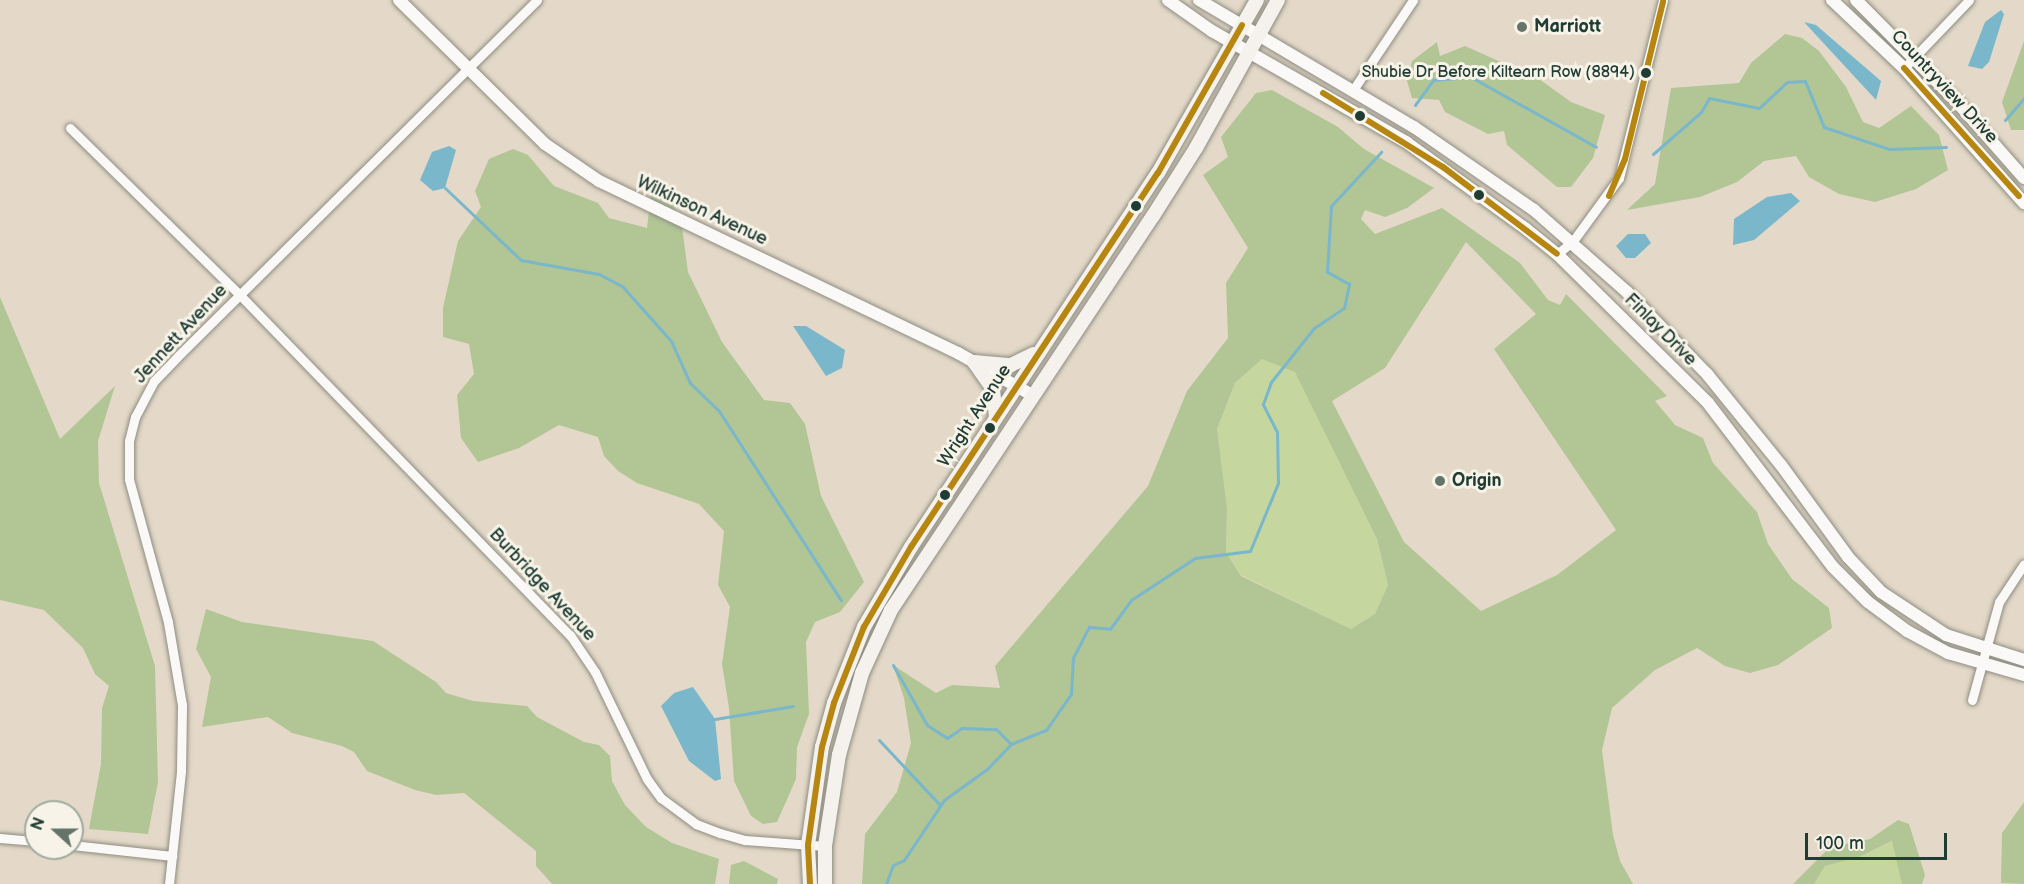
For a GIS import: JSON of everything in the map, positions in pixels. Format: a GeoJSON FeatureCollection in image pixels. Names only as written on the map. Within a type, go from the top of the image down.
{"type":"FeatureCollection","features":[{"type":"Feature","properties":{"kind":"main road","name":"Wright Avenue"},"geometry":{"type":"LineString","coordinates":[[810,884],[808,845],[822,747],[847,664],[885,587],[1158,173],[1257,0]]}},
{"type":"Feature","properties":{"kind":"main road","name":"Wright Avenue"},"geometry":{"type":"LineString","coordinates":[[825,884],[825,846],[849,711],[874,644],[909,576],[1196,148],[1278,0]]}},
{"type":"Feature","properties":{"kind":"main road"},"geometry":{"type":"LineString","coordinates":[[974,362],[1011,365],[1039,351]]}},
{"type":"Feature","properties":{"kind":"main road"},"geometry":{"type":"LineString","coordinates":[[974,362],[993,389],[996,417]]}},
{"type":"Feature","properties":{"kind":"street","name":"Wilkinson Avenue"},"geometry":{"type":"LineString","coordinates":[[399,0],[465,68],[545,144],[599,181],[974,362],[1032,395]]}},
{"type":"Feature","properties":{"kind":"street","name":"Jennett Avenue"},"geometry":{"type":"LineString","coordinates":[[169,884],[181,771],[182,705],[168,622],[132,496],[129,441],[135,417],[154,381],[465,68],[537,0]]}},
{"type":"Feature","properties":{"kind":"street","name":"Finlay Drive"},"geometry":{"type":"LineString","coordinates":[[1168,0],[1232,42],[1413,146],[1557,254],[1708,403],[1855,591],[1920,639],[1981,666],[2024,675]]}},
{"type":"Feature","properties":{"kind":"street","name":"Finlay Drive"},"geometry":{"type":"LineString","coordinates":[[1199,0],[1353,90],[1489,177],[1573,242],[1650,314],[1729,400],[1869,581],[1920,620],[1985,650],[2024,660]]}},
{"type":"Feature","properties":{"kind":"street"},"geometry":{"type":"LineString","coordinates":[[1353,90],[1413,0]]}},
{"type":"Feature","properties":{"kind":"street"},"geometry":{"type":"LineString","coordinates":[[1557,254],[1573,242],[1619,178],[1663,0]]}},
{"type":"Feature","properties":{"kind":"street","name":"Countryview Drive"},"geometry":{"type":"LineString","coordinates":[[1832,0],[1904,68],[2022,197]]}},
{"type":"Feature","properties":{"kind":"street","name":"Countryview Drive"},"geometry":{"type":"LineString","coordinates":[[1856,0],[1914,57],[2024,177]]}},
{"type":"Feature","properties":{"kind":"street"},"geometry":{"type":"LineString","coordinates":[[1904,68],[1969,0]]}},
{"type":"Feature","properties":{"kind":"street","name":"Burbridge Avenue"},"geometry":{"type":"LineString","coordinates":[[70,128],[240,295],[576,642],[599,678],[647,779],[661,798],[696,824],[720,833],[825,846]]}},
{"type":"Feature","properties":{"kind":"street"},"geometry":{"type":"LineString","coordinates":[[1971,700],[1999,602],[2024,564]]}},
{"type":"Feature","properties":{"kind":"street"},"geometry":{"type":"LineString","coordinates":[[0,838],[24,840]]}},
{"type":"Feature","properties":{"kind":"street"},"geometry":{"type":"LineString","coordinates":[[84,846],[172,856]]}},
{"type":"Feature","properties":{"kind":"green space"},"geometry":{"type":"Polygon","coordinates":[[[1785,34],[1802,38],[1819,51],[1846,87],[1863,122],[1879,128],[1911,106],[1939,135],[1948,170],[1916,189],[1875,202],[1839,194],[1809,177],[1796,156],[1764,161],[1737,182],[1700,197],[1627,210],[1655,184],[1671,88],[1739,83],[1751,63],[1785,34]]]}},
{"type":"Feature","properties":{"kind":"green space"},"geometry":{"type":"Polygon","coordinates":[[[2024,41],[2024,130],[2011,130],[2002,102],[2024,41]]]}},
{"type":"Feature","properties":{"kind":"green space"},"geometry":{"type":"Polygon","coordinates":[[[1437,42],[1440,56],[1465,46],[1539,79],[1571,102],[1605,115],[1593,158],[1571,187],[1557,187],[1507,145],[1504,131],[1488,134],[1445,112],[1439,100],[1412,98],[1407,81],[1412,61],[1437,42]]]}},
{"type":"Feature","properties":{"kind":"green space"},"geometry":{"type":"Polygon","coordinates":[[[1272,90],[1338,127],[1364,149],[1434,188],[1407,208],[1385,217],[1365,210],[1361,219],[1375,234],[1442,208],[1520,263],[1548,300],[1560,305],[1566,294],[1667,396],[1655,401],[1675,425],[1703,438],[1713,463],[1757,512],[1768,544],[1792,579],[1829,608],[1832,628],[1778,665],[1750,673],[1725,666],[1697,648],[1655,670],[1612,708],[1602,750],[1613,835],[1620,861],[1633,884],[862,884],[865,834],[897,792],[911,743],[904,698],[893,665],[936,693],[952,685],[1000,688],[995,666],[1148,486],[1187,391],[1228,338],[1226,283],[1248,248],[1203,175],[1228,157],[1221,137],[1256,93],[1272,90]],[[1466,242],[1385,368],[1332,401],[1404,542],[1481,611],[1557,575],[1616,530],[1494,349],[1536,314],[1466,242]],[[1262,359],[1235,383],[1217,429],[1227,508],[1226,552],[1241,576],[1351,629],[1375,614],[1388,585],[1377,539],[1295,372],[1262,359]]]}},
{"type":"Feature","properties":{"kind":"green space"},"geometry":{"type":"Polygon","coordinates":[[[513,149],[528,155],[554,186],[598,203],[609,218],[647,228],[651,194],[670,195],[682,227],[688,272],[722,342],[764,400],[790,403],[805,424],[821,496],[864,582],[840,612],[815,622],[806,642],[809,714],[797,747],[796,779],[777,822],[763,824],[751,816],[734,781],[729,708],[722,664],[730,607],[718,585],[724,531],[699,504],[637,483],[618,471],[604,456],[598,437],[559,425],[519,448],[478,462],[461,438],[457,395],[474,374],[469,344],[443,337],[443,308],[458,241],[481,207],[475,191],[489,159],[513,149]]]}},
{"type":"Feature","properties":{"kind":"green space"},"geometry":{"type":"Polygon","coordinates":[[[0,297],[60,439],[115,386],[98,441],[99,483],[155,666],[158,782],[148,834],[89,829],[101,764],[102,708],[109,686],[95,674],[83,648],[44,610],[0,600],[0,297]]]}},
{"type":"Feature","properties":{"kind":"green space"},"geometry":{"type":"Polygon","coordinates":[[[1262,359],[1295,371],[1377,539],[1388,585],[1375,614],[1351,629],[1241,575],[1226,552],[1227,508],[1217,429],[1235,383],[1262,359]]]}},
{"type":"Feature","properties":{"kind":"green space"},"geometry":{"type":"Polygon","coordinates":[[[206,609],[242,622],[373,641],[436,682],[446,693],[473,701],[527,706],[537,717],[584,742],[599,745],[610,756],[612,781],[625,805],[646,827],[672,843],[719,859],[715,884],[552,884],[536,866],[536,851],[464,793],[436,795],[415,790],[367,771],[354,752],[342,746],[292,733],[268,717],[202,727],[211,677],[196,649],[206,609]]]}},
{"type":"Feature","properties":{"kind":"green space"},"geometry":{"type":"Polygon","coordinates":[[[2024,802],[2024,884],[2001,883],[2002,833],[2024,802]]]}},
{"type":"Feature","properties":{"kind":"green space"},"geometry":{"type":"Polygon","coordinates":[[[1898,820],[1909,824],[1925,875],[1922,884],[1902,884],[1892,841],[1859,857],[1825,866],[1814,884],[1793,884],[1830,847],[1870,839],[1898,820]]]}},
{"type":"Feature","properties":{"kind":"green space"},"geometry":{"type":"Polygon","coordinates":[[[1893,841],[1902,884],[1814,884],[1825,866],[1859,857],[1893,841]]]}},
{"type":"Feature","properties":{"kind":"green space"},"geometry":{"type":"Polygon","coordinates":[[[744,861],[778,879],[777,884],[729,884],[731,865],[744,861]]]}},
{"type":"Feature","properties":{"kind":"water"},"geometry":{"type":"Polygon","coordinates":[[[2001,10],[2004,14],[1989,62],[1982,69],[1968,66],[1985,22],[2001,10]]]}},
{"type":"Feature","properties":{"kind":"water"},"geometry":{"type":"Polygon","coordinates":[[[1804,22],[1816,25],[1881,81],[1876,100],[1804,22]]]}},
{"type":"Feature","properties":{"kind":"water"},"geometry":{"type":"Polygon","coordinates":[[[449,146],[456,150],[445,188],[433,191],[420,180],[432,152],[449,146]]]}},
{"type":"Feature","properties":{"kind":"water"},"geometry":{"type":"Polygon","coordinates":[[[1791,193],[1800,201],[1754,240],[1733,245],[1734,219],[1767,197],[1791,193]]]}},
{"type":"Feature","properties":{"kind":"water"},"geometry":{"type":"Polygon","coordinates":[[[1628,234],[1645,234],[1651,243],[1635,258],[1626,258],[1616,246],[1628,234]]]}},
{"type":"Feature","properties":{"kind":"water"},"geometry":{"type":"Polygon","coordinates":[[[793,326],[806,326],[845,350],[842,368],[826,376],[793,326]]]}},
{"type":"Feature","properties":{"kind":"water"},"geometry":{"type":"Polygon","coordinates":[[[693,687],[715,719],[721,779],[715,781],[689,761],[661,706],[674,693],[693,687]]]}},
{"type":"Feature","properties":{"kind":"waterway"},"geometry":{"type":"LineString","coordinates":[[1415,105],[1433,80],[1471,77],[1596,147]]}},
{"type":"Feature","properties":{"kind":"waterway"},"geometry":{"type":"LineString","coordinates":[[1653,154],[1701,112],[1709,98],[1759,108],[1787,82],[1805,81],[1824,127],[1889,149],[1946,147]]}},
{"type":"Feature","properties":{"kind":"waterway"},"geometry":{"type":"LineString","coordinates":[[2005,120],[2024,98]]}},
{"type":"Feature","properties":{"kind":"waterway"},"geometry":{"type":"LineString","coordinates":[[886,884],[893,865],[904,860],[944,800],[987,769],[1011,744],[1046,730],[1071,694],[1073,658],[1089,627],[1110,629],[1131,600],[1195,558],[1250,551],[1278,483],[1277,432],[1263,404],[1271,382],[1314,328],[1344,308],[1349,284],[1327,272],[1331,206],[1381,152]]}},
{"type":"Feature","properties":{"kind":"waterway"},"geometry":{"type":"LineString","coordinates":[[445,188],[521,260],[599,274],[623,287],[671,341],[690,383],[719,411],[841,600]]}},
{"type":"Feature","properties":{"kind":"waterway"},"geometry":{"type":"LineString","coordinates":[[893,665],[927,725],[947,738],[962,728],[996,729],[1011,744]]}},
{"type":"Feature","properties":{"kind":"waterway"},"geometry":{"type":"LineString","coordinates":[[715,719],[793,706]]}},
{"type":"Feature","properties":{"kind":"waterway"},"geometry":{"type":"LineString","coordinates":[[879,740],[940,805]]}},
{"type":"Feature","properties":{"kind":"transit line"},"geometry":{"type":"LineString","coordinates":[[1609,196],[1625,159],[1663,2]]}},
{"type":"Feature","properties":{"kind":"transit line"},"geometry":{"type":"LineString","coordinates":[[810,884],[808,845],[822,747],[834,703],[864,627],[911,547],[1158,173],[1242,25]]}},
{"type":"Feature","properties":{"kind":"transit line"},"geometry":{"type":"LineString","coordinates":[[1904,68],[2019,196]]}},
{"type":"Feature","properties":{"kind":"transit line"},"geometry":{"type":"LineString","coordinates":[[1323,93],[1443,167],[1557,254]]}},
{"type":"Feature","properties":{"kind":"place","name":"Marriott"},"geometry":{"type":"Point","coordinates":[1522,27]}},
{"type":"Feature","properties":{"kind":"place","name":"Shubie Dr Before Kiltearn Row (8894)"},"geometry":{"type":"Point","coordinates":[1646,73]}},
{"type":"Feature","properties":{"kind":"place","name":"Origin"},"geometry":{"type":"Point","coordinates":[1440,481]}}]}
